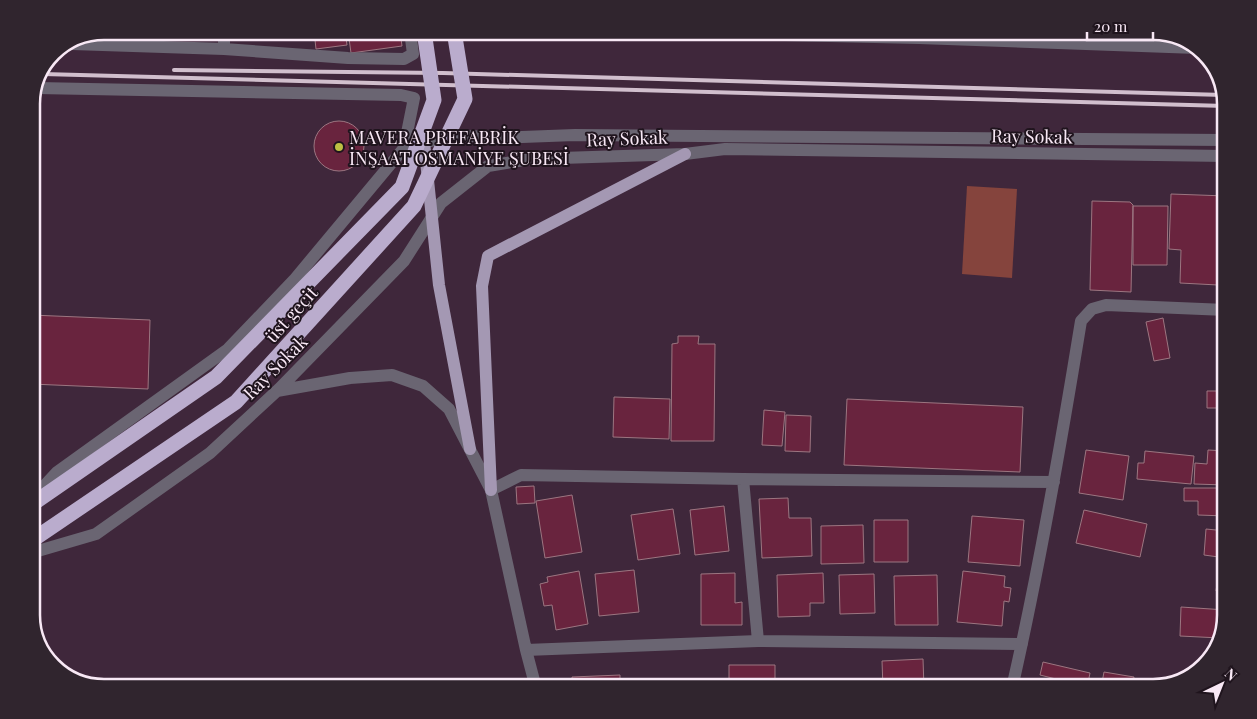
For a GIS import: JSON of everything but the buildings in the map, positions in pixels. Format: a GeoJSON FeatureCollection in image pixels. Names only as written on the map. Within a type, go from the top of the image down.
{"type":"FeatureCollection","features":[{"type":"Feature","properties":{"kind":"highway"},"geometry":{"type":"LineString","coordinates":[[40,499],[216,377],[402,188],[434,100],[425,40]]}},
{"type":"Feature","properties":{"kind":"highway","name":"üst geçit"},"geometry":{"type":"LineString","coordinates":[[40,535],[236,402],[414,206],[465,99],[455,40]]}},
{"type":"Feature","properties":{"kind":"main road"},"geometry":{"type":"LineString","coordinates":[[424,142],[439,284],[470,449]]}},
{"type":"Feature","properties":{"kind":"main road"},"geometry":{"type":"LineString","coordinates":[[492,490],[482,286],[488,256],[685,154]]}},
{"type":"Feature","properties":{"kind":"street"},"geometry":{"type":"LineString","coordinates":[[224,40],[224,48]]}},
{"type":"Feature","properties":{"kind":"street"},"geometry":{"type":"LineString","coordinates":[[81,44],[224,48],[348,58],[404,59],[413,54],[411,40]]}},
{"type":"Feature","properties":{"kind":"street"},"geometry":{"type":"LineString","coordinates":[[1038,40],[1182,47]]}},
{"type":"Feature","properties":{"kind":"street"},"geometry":{"type":"LineString","coordinates":[[40,490],[57,472],[228,349],[294,280],[404,148],[414,98],[401,95],[42,88]]}},
{"type":"Feature","properties":{"kind":"street"},"geometry":{"type":"LineString","coordinates":[[404,148],[450,136],[575,135],[1217,140]]}},
{"type":"Feature","properties":{"kind":"street","name":"Ray Sokak"},"geometry":{"type":"LineString","coordinates":[[40,550],[96,534],[210,453],[277,391],[404,261],[441,203],[488,166],[530,159],[685,154],[726,149],[1217,156]]}},
{"type":"Feature","properties":{"kind":"street"},"geometry":{"type":"LineString","coordinates":[[1014,679],[1054,482],[1081,321],[1092,309],[1106,305],[1217,310]]}},
{"type":"Feature","properties":{"kind":"street"},"geometry":{"type":"LineString","coordinates":[[277,391],[350,378],[392,375],[423,386],[449,409],[492,490],[534,679]]}},
{"type":"Feature","properties":{"kind":"street"},"geometry":{"type":"LineString","coordinates":[[492,490],[521,475],[743,480],[1054,482]]}},
{"type":"Feature","properties":{"kind":"street"},"geometry":{"type":"LineString","coordinates":[[743,480],[758,641]]}},
{"type":"Feature","properties":{"kind":"street"},"geometry":{"type":"LineString","coordinates":[[526,650],[758,641],[1022,644]]}},
{"type":"Feature","properties":{"kind":"shaded area"},"geometry":{"type":"Polygon","coordinates":[[[967,186],[1017,189],[1012,278],[962,274],[967,186]]]}},
{"type":"Feature","properties":{"kind":"railway"},"geometry":{"type":"LineString","coordinates":[[174,70],[443,73],[1216,95]]}},
{"type":"Feature","properties":{"kind":"railway"},"geometry":{"type":"LineString","coordinates":[[48,74],[1217,106]]}},
{"type":"Feature","properties":{"kind":"place","name":"MAVERA PREFABRİK İNŞAAT OSMANİYE ŞUBESİ"},"geometry":{"type":"Point","coordinates":[339,147]}}]}
